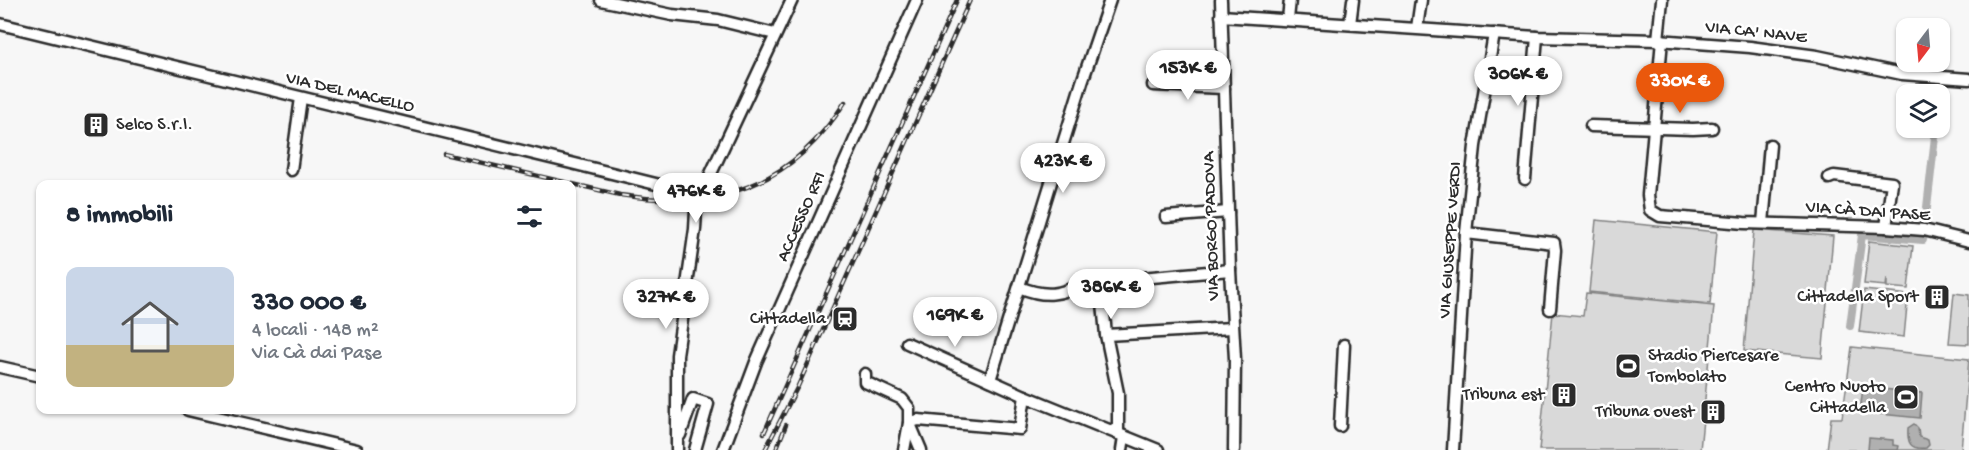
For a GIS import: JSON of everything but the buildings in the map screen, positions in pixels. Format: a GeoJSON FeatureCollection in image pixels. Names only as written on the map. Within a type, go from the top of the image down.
{"type":"FeatureCollection","features":[{"type":"Feature","properties":{"kind":"street"},"geometry":{"type":"LineString","coordinates":[[601,0],[672,15],[727,22],[775,34]]}},
{"type":"Feature","properties":{"kind":"street"},"geometry":{"type":"LineString","coordinates":[[677,446],[677,355],[696,210],[690,206],[792,0]]}},
{"type":"Feature","properties":{"kind":"street","name":"ACCESSO RFI"},"geometry":{"type":"LineString","coordinates":[[723,450],[756,362],[917,0]]}},
{"type":"Feature","properties":{"kind":"street"},"geometry":{"type":"LineString","coordinates":[[990,380],[1082,82],[1110,0]]}},
{"type":"Feature","properties":{"kind":"street","name":"VIA BORGO PADOVA"},"geometry":{"type":"LineString","coordinates":[[1221,0],[1235,359],[1234,450]]}},
{"type":"Feature","properties":{"kind":"street"},"geometry":{"type":"LineString","coordinates":[[1288,19],[1290,0]]}},
{"type":"Feature","properties":{"kind":"street"},"geometry":{"type":"LineString","coordinates":[[1350,24],[1353,0]]}},
{"type":"Feature","properties":{"kind":"street"},"geometry":{"type":"LineString","coordinates":[[1418,28],[1421,0]]}},
{"type":"Feature","properties":{"kind":"street","name":"VIA CÀ DAI PASE"},"geometry":{"type":"LineString","coordinates":[[1662,0],[1648,195],[1650,210],[1660,216],[1924,230],[1969,241]]}},
{"type":"Feature","properties":{"kind":"street","name":"VIA CA' NAVE"},"geometry":{"type":"LineString","coordinates":[[1221,16],[1537,37],[1660,40],[1786,51],[1902,74],[1969,79]]}},
{"type":"Feature","properties":{"kind":"street","name":"VIA DEL MACELLO"},"geometry":{"type":"LineString","coordinates":[[0,24],[661,186],[695,198]]}},
{"type":"Feature","properties":{"kind":"street","name":"VIA GIUSEPPE VERDI"},"geometry":{"type":"LineString","coordinates":[[1453,450],[1466,233],[1475,146],[1494,34]]}},
{"type":"Feature","properties":{"kind":"street"},"geometry":{"type":"LineString","coordinates":[[1525,179],[1537,37]]}},
{"type":"Feature","properties":{"kind":"street"},"geometry":{"type":"LineString","coordinates":[[1153,85],[1224,88]]}},
{"type":"Feature","properties":{"kind":"street"},"geometry":{"type":"LineString","coordinates":[[291,170],[301,98]]}},
{"type":"Feature","properties":{"kind":"street"},"geometry":{"type":"LineString","coordinates":[[1591,126],[1712,128]]}},
{"type":"Feature","properties":{"kind":"street"},"geometry":{"type":"LineString","coordinates":[[1763,223],[1770,145]]}},
{"type":"Feature","properties":{"kind":"street"},"geometry":{"type":"LineString","coordinates":[[1828,178],[1834,176],[1892,183],[1886,227]]}},
{"type":"Feature","properties":{"kind":"street"},"geometry":{"type":"LineString","coordinates":[[1166,218],[1228,212]]}},
{"type":"Feature","properties":{"kind":"street"},"geometry":{"type":"LineString","coordinates":[[1466,233],[1554,243],[1550,309]]}},
{"type":"Feature","properties":{"kind":"street"},"geometry":{"type":"LineString","coordinates":[[1019,287],[1043,294],[1066,293],[1085,283],[1230,270]]}},
{"type":"Feature","properties":{"kind":"street"},"geometry":{"type":"LineString","coordinates":[[1101,282],[1106,334],[1118,393],[1122,450]]}},
{"type":"Feature","properties":{"kind":"street"},"geometry":{"type":"LineString","coordinates":[[1106,334],[1232,328]]}},
{"type":"Feature","properties":{"kind":"street"},"geometry":{"type":"LineString","coordinates":[[907,343],[1025,396],[1121,432],[1158,450]]}},
{"type":"Feature","properties":{"kind":"street"},"geometry":{"type":"LineString","coordinates":[[1340,426],[1344,345]]}},
{"type":"Feature","properties":{"kind":"street"},"geometry":{"type":"LineString","coordinates":[[0,367],[36,375]]}},
{"type":"Feature","properties":{"kind":"street"},"geometry":{"type":"LineString","coordinates":[[864,374],[865,382],[902,399],[909,408],[904,450]]}},
{"type":"Feature","properties":{"kind":"street"},"geometry":{"type":"LineString","coordinates":[[909,423],[918,420],[1020,429],[1025,396]]}},
{"type":"Feature","properties":{"kind":"street"},"geometry":{"type":"LineString","coordinates":[[677,446],[694,399],[708,404],[695,450]]}},
{"type":"Feature","properties":{"kind":"street"},"geometry":{"type":"LineString","coordinates":[[205,414],[357,450]]}},
{"type":"Feature","properties":{"kind":"street"},"geometry":{"type":"LineString","coordinates":[[909,423],[921,450]]}},
{"type":"Feature","properties":{"kind":"shaded area"},"geometry":{"type":"Polygon","coordinates":[[[1596,220],[1717,232],[1710,304],[1589,292],[1596,220]]]}},
{"type":"Feature","properties":{"kind":"shaded area"},"geometry":{"type":"Polygon","coordinates":[[[1754,230],[1833,236],[1822,358],[1744,351],[1754,230]]]}},
{"type":"Feature","properties":{"kind":"shaded area"},"geometry":{"type":"Polygon","coordinates":[[[1869,241],[1913,246],[1908,289],[1887,287],[1887,278],[1886,286],[1864,284],[1869,241]]]}},
{"type":"Feature","properties":{"kind":"shaded area"},"geometry":{"type":"Polygon","coordinates":[[[1864,290],[1908,295],[1904,337],[1859,332],[1864,290]]]}},
{"type":"Feature","properties":{"kind":"shaded area","name":"Stadio Piercesare Tombolato"},"geometry":{"type":"Polygon","coordinates":[[[1586,293],[1714,306],[1700,450],[1539,450],[1553,313],[1583,316],[1586,293]]]}},
{"type":"Feature","properties":{"kind":"shaded area"},"geometry":{"type":"Polygon","coordinates":[[[1954,293],[1969,295],[1969,344],[1949,343],[1954,293]]]}},
{"type":"Feature","properties":{"kind":"shaded area","name":"Centro Nuoto Cittadella"},"geometry":{"type":"Polygon","coordinates":[[[1852,347],[1969,359],[1961,450],[1827,450],[1831,418],[1842,418],[1852,347]]]}},
{"type":"Feature","properties":{"kind":"shaded area"},"geometry":{"type":"Polygon","coordinates":[[[1863,387],[1922,393],[1920,418],[1860,412],[1863,387]]]}},
{"type":"Feature","properties":{"kind":"shaded area"},"geometry":{"type":"Polygon","coordinates":[[[1914,424],[1918,428],[1919,437],[1928,440],[1929,445],[1926,448],[1913,447],[1909,441],[1908,428],[1914,424]]]}},
{"type":"Feature","properties":{"kind":"shaded area"},"geometry":{"type":"Polygon","coordinates":[[[1869,438],[1893,440],[1893,445],[1899,446],[1898,450],[1868,450],[1869,438]]]}},
{"type":"Feature","properties":{"kind":"waterway"},"geometry":{"type":"LineString","coordinates":[[1925,225],[1935,138]]}},
{"type":"Feature","properties":{"kind":"waterway"},"geometry":{"type":"LineString","coordinates":[[1850,326],[1862,235],[1923,240]]}},
{"type":"Feature","properties":{"kind":"railway"},"geometry":{"type":"LineString","coordinates":[[764,433],[957,0]]}},
{"type":"Feature","properties":{"kind":"railway"},"geometry":{"type":"LineString","coordinates":[[765,450],[798,386],[970,0]]}},
{"type":"Feature","properties":{"kind":"railway"},"geometry":{"type":"LineString","coordinates":[[576,185],[620,195],[656,199],[689,199],[720,195],[749,186],[775,173],[800,155],[824,131],[845,102]]}},
{"type":"Feature","properties":{"kind":"railway"},"geometry":{"type":"LineString","coordinates":[[444,154],[556,180]]}},
{"type":"Feature","properties":{"kind":"railway"},"geometry":{"type":"LineString","coordinates":[[776,450],[786,425]]}},
{"type":"Feature","properties":{"kind":"place","name":"Selco S.r.l."},"geometry":{"type":"Point","coordinates":[96,125]}},
{"type":"Feature","properties":{"kind":"place","name":"Cittadella Sport"},"geometry":{"type":"Point","coordinates":[1937,297]}},
{"type":"Feature","properties":{"kind":"place","name":"Cittadella"},"geometry":{"type":"Point","coordinates":[845,319]}},
{"type":"Feature","properties":{"kind":"place","name":"Stadio Piercesare Tombolato"},"geometry":{"type":"Point","coordinates":[1628,366]}},
{"type":"Feature","properties":{"kind":"place","name":"Tribuna est"},"geometry":{"type":"Point","coordinates":[1564,395]}},
{"type":"Feature","properties":{"kind":"place","name":"Centro Nuoto Cittadella"},"geometry":{"type":"Point","coordinates":[1906,397]}},
{"type":"Feature","properties":{"kind":"place","name":"Tribuna ovest"},"geometry":{"type":"Point","coordinates":[1713,412]}}]}
